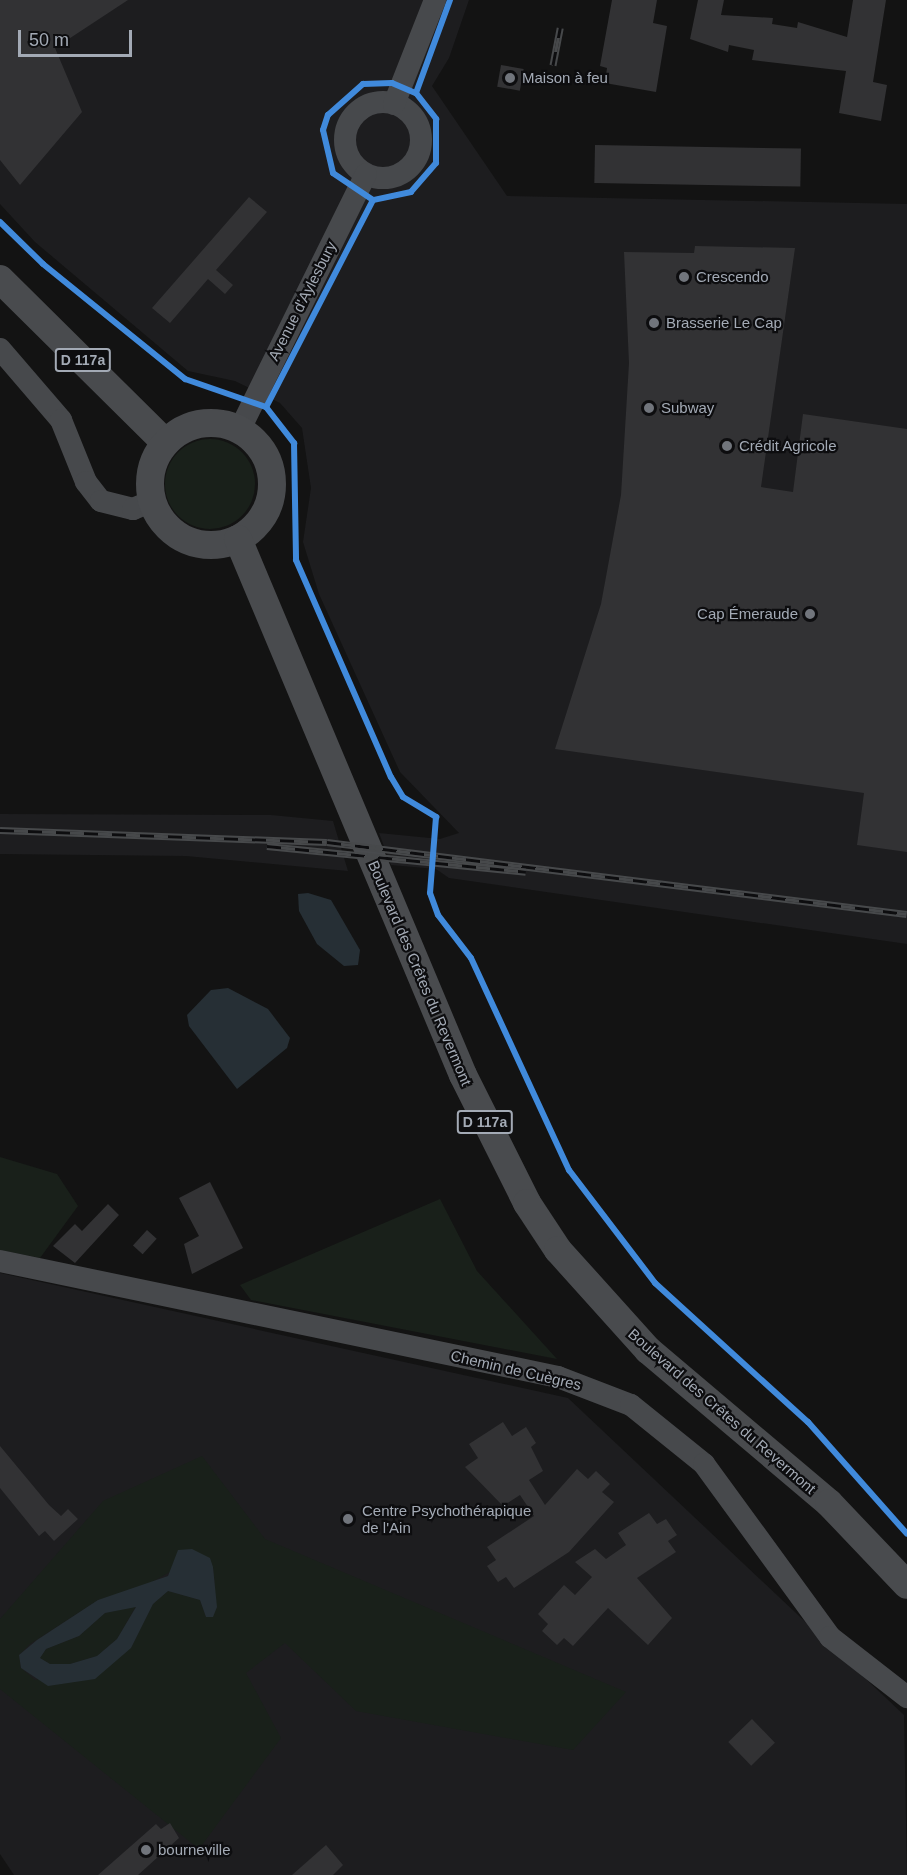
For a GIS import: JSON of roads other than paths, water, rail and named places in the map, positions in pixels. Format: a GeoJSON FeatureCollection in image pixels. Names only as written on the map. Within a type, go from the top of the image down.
{"type":"FeatureCollection","features":[{"type":"Feature","properties":{"kind":"main road","name":"D 117a"},"geometry":{"type":"LineString","coordinates":[[0,279],[165,442]]}},
{"type":"Feature","properties":{"kind":"main road"},"geometry":{"type":"LineString","coordinates":[[201,423],[240,429],[267,456],[272,494],[260,520],[238,539],[196,543],[177,535],[152,501],[154,460],[165,442],[201,423]]}},
{"type":"Feature","properties":{"kind":"main road","name":"Boulevard des Crêtes du Revermont"},"geometry":{"type":"LineString","coordinates":[[238,539],[463,1075],[527,1203],[558,1250],[648,1350],[829,1503],[907,1585]]}},
{"type":"Feature","properties":{"kind":"street"},"geometry":{"type":"LineString","coordinates":[[394,104],[435,0]]}},
{"type":"Feature","properties":{"kind":"street"},"geometry":{"type":"LineString","coordinates":[[394,104],[418,125],[417,158],[388,178],[366,174],[348,155],[347,129],[362,108],[394,104]]}},
{"type":"Feature","properties":{"kind":"street","name":"Avenue d'Aylesbury"},"geometry":{"type":"LineString","coordinates":[[240,429],[366,174]]}},
{"type":"Feature","properties":{"kind":"street"},"geometry":{"type":"LineString","coordinates":[[0,350],[61,420],[86,482],[101,501],[133,509],[152,501]]}},
{"type":"Feature","properties":{"kind":"street","name":"Chemin de Cuègres"},"geometry":{"type":"LineString","coordinates":[[0,1261],[558,1377],[621,1400],[662,1425],[704,1464],[830,1637],[907,1697]]}},
{"type":"Feature","properties":{"kind":"railway"},"geometry":{"type":"LineString","coordinates":[[553,65],[560,28]]}},
{"type":"Feature","properties":{"kind":"railway"},"geometry":{"type":"LineString","coordinates":[[0,830],[327,842],[907,914]]}},
{"type":"Feature","properties":{"kind":"railway"},"geometry":{"type":"LineString","coordinates":[[267,846],[526,872]]}},
{"type":"Feature","properties":{"kind":"place","name":"Maison à feu"},"geometry":{"type":"Point","coordinates":[510,78]}},
{"type":"Feature","properties":{"kind":"place","name":"Crescendo"},"geometry":{"type":"Point","coordinates":[684,277]}},
{"type":"Feature","properties":{"kind":"place","name":"Brasserie Le Cap"},"geometry":{"type":"Point","coordinates":[654,323]}},
{"type":"Feature","properties":{"kind":"place","name":"Subway"},"geometry":{"type":"Point","coordinates":[649,408]}},
{"type":"Feature","properties":{"kind":"place","name":"Crédit Agricole"},"geometry":{"type":"Point","coordinates":[727,446]}},
{"type":"Feature","properties":{"kind":"place","name":"Cap Émeraude"},"geometry":{"type":"Point","coordinates":[810,614]}},
{"type":"Feature","properties":{"kind":"place","name":"Centre Psychothérapique de l'Ain"},"geometry":{"type":"Point","coordinates":[348,1519]}},
{"type":"Feature","properties":{"kind":"place","name":"bourneville"},"geometry":{"type":"Point","coordinates":[146,1850]}}]}
